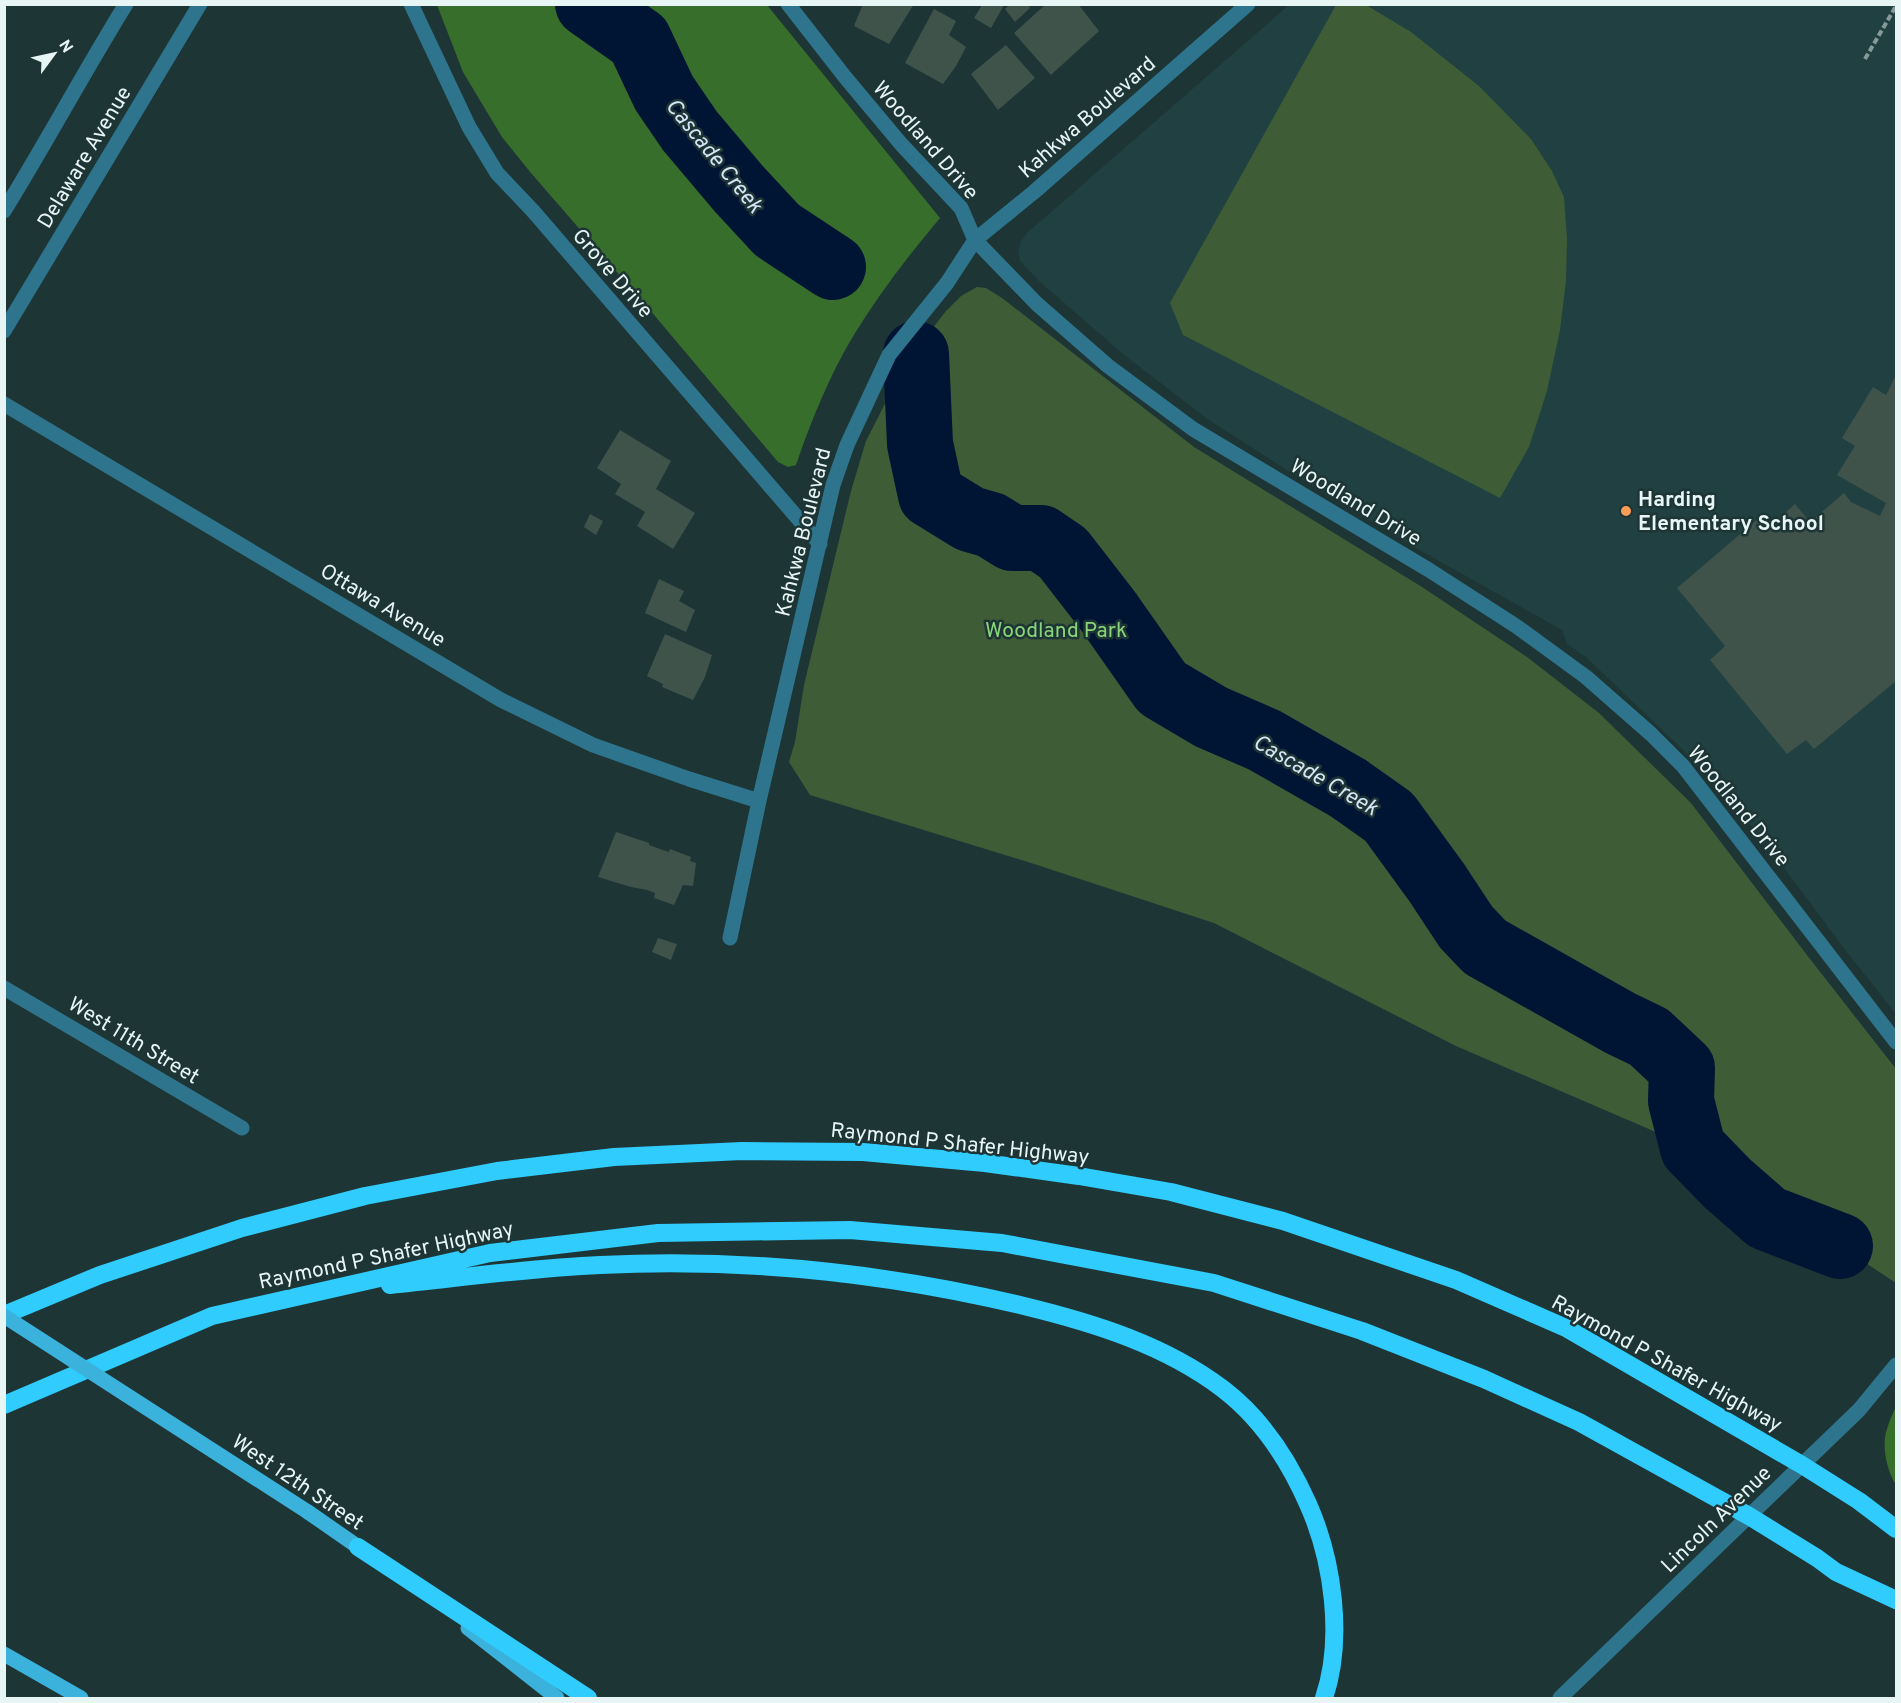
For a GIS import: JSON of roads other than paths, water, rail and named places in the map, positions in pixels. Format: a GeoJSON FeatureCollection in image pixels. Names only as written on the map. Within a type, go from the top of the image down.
{"type":"FeatureCollection","features":[{"type":"Feature","properties":{"kind":"highway","name":"Raymond P Shafer Highway"},"geometry":{"type":"LineString","coordinates":[[4,1315],[100,1275],[242,1228],[365,1196],[497,1171],[626,1156],[742,1151],[862,1152],[985,1163],[1171,1192],[1283,1221],[1456,1280],[1566,1328],[1802,1465],[1859,1501],[1896,1529]]}},
{"type":"Feature","properties":{"kind":"highway","name":"Raymond P Shafer Highway"},"geometry":{"type":"LineString","coordinates":[[4,1405],[212,1316],[490,1252],[658,1233],[850,1230],[1002,1243],[1214,1283],[1362,1331],[1484,1379],[1579,1422],[1749,1516],[1836,1572],[1896,1600]]}},
{"type":"Feature","properties":{"kind":"highway"},"geometry":{"type":"LineString","coordinates":[[305,1294],[600,1265],[756,1266],[911,1283],[989,1298],[1065,1316],[1159,1349],[1225,1391],[1253,1418],[1278,1449],[1298,1481],[1315,1520],[1327,1559],[1333,1604],[1333,1648],[1328,1688],[1324,1698]]}},
{"type":"Feature","properties":{"kind":"highway"},"geometry":{"type":"LineString","coordinates":[[358,1547],[588,1698]]}},
{"type":"Feature","properties":{"kind":"main road","name":"West 12th Street"},"geometry":{"type":"LineString","coordinates":[[4,1315],[308,1512],[469,1629],[557,1698]]}},
{"type":"Feature","properties":{"kind":"main road"},"geometry":{"type":"LineString","coordinates":[[4,1654],[81,1698]]}},
{"type":"Feature","properties":{"kind":"street","name":"Delaware Avenue"},"geometry":{"type":"LineString","coordinates":[[4,211],[126,4]]}},
{"type":"Feature","properties":{"kind":"street","name":"Delaware Avenue"},"geometry":{"type":"LineString","coordinates":[[4,332],[200,4]]}},
{"type":"Feature","properties":{"kind":"street","name":"Grove Drive"},"geometry":{"type":"LineString","coordinates":[[411,4],[469,126],[497,172],[820,544]]}},
{"type":"Feature","properties":{"kind":"street","name":"Woodland Drive"},"geometry":{"type":"LineString","coordinates":[[788,4],[894,135],[961,208],[975,240],[1037,304],[1108,366],[1193,429],[1429,570],[1516,626],[1586,676],[1651,734],[1683,766],[1896,1042]]}},
{"type":"Feature","properties":{"kind":"street","name":"Kahkwa Boulevard"},"geometry":{"type":"LineString","coordinates":[[730,938],[759,801],[833,485],[847,445],[889,354],[947,283],[975,240],[1003,219],[1248,4]]}},
{"type":"Feature","properties":{"kind":"street","name":"Ottawa Avenue"},"geometry":{"type":"LineString","coordinates":[[4,404],[501,700],[593,744],[689,779],[759,801]]}},
{"type":"Feature","properties":{"kind":"street","name":"West 11th Street"},"geometry":{"type":"LineString","coordinates":[[4,988],[242,1128]]}},
{"type":"Feature","properties":{"kind":"street","name":"Lincoln Avenue"},"geometry":{"type":"LineString","coordinates":[[1560,1698],[1859,1410],[1896,1365]]}},
{"type":"Feature","properties":{"kind":"waterway","name":"Cascade Creek"},"geometry":{"type":"LineString","coordinates":[[588,4],[639,40],[664,93],[690,131],[777,230],[833,267]]}},
{"type":"Feature","properties":{"kind":"waterway","name":"Cascade Creek"},"geometry":{"type":"LineString","coordinates":[[916,354],[920,444],[931,495],[970,519],[991,525],[1012,538],[1041,538],[1063,553],[1108,611],[1162,688],[1211,717],[1264,740],[1348,788],[1389,817],[1466,927],[1485,947],[1649,1037],[1682,1068],[1681,1101],[1693,1148],[1727,1183],[1767,1218],[1840,1246]]}},
{"type":"Feature","properties":{"kind":"place","name":"Harding Elementary School"},"geometry":{"type":"Point","coordinates":[1626,511]}},
{"type":"Feature","properties":{"kind":"park label","name":"Woodland Park"},"geometry":{"type":"Point","coordinates":[1056,630]}}]}
